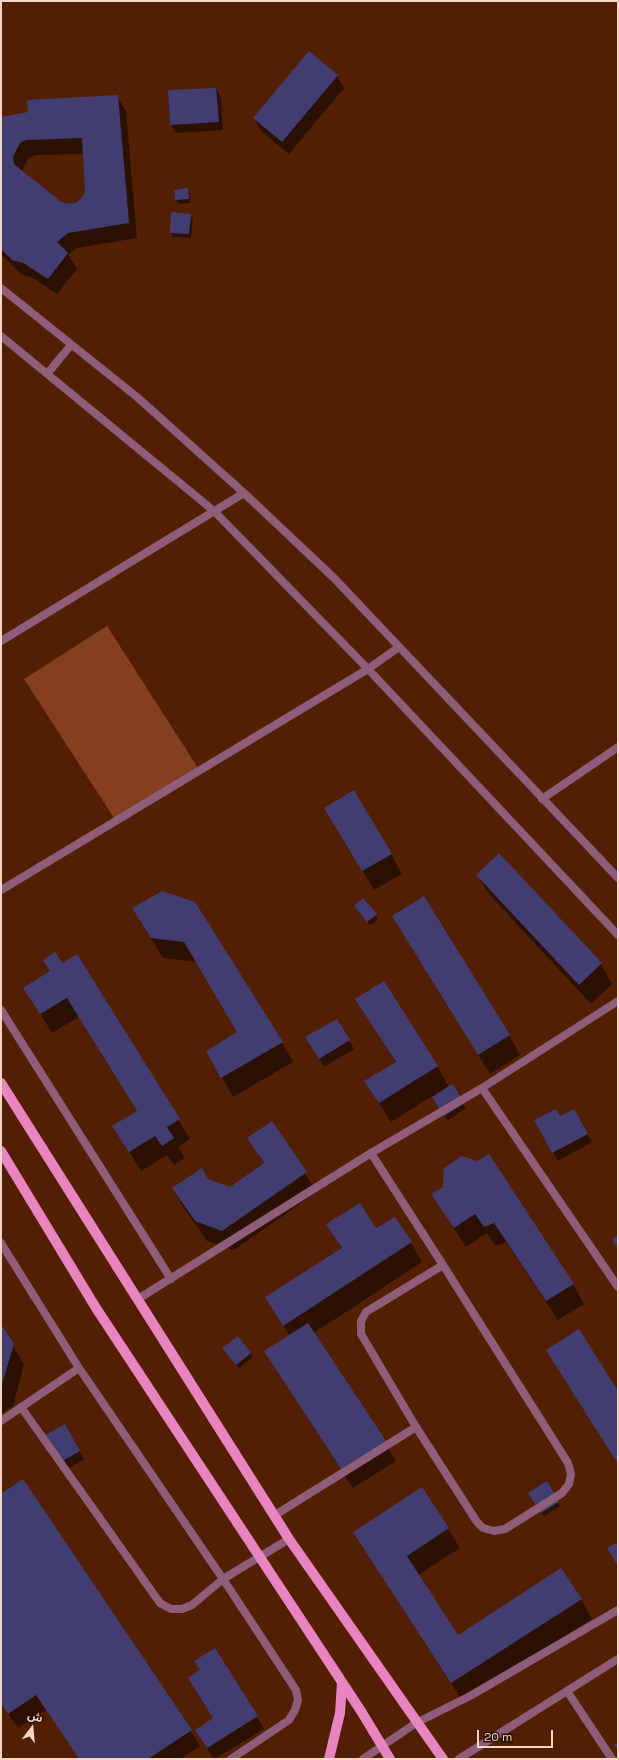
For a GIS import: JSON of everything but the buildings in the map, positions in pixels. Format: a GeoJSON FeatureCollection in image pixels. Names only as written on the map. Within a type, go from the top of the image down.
{"type":"FeatureCollection","features":[{"type":"Feature","properties":{"kind":"main road"},"geometry":{"type":"LineString","coordinates":[[1,1083],[289,1538],[416,1723],[443,1759]]}},
{"type":"Feature","properties":{"kind":"main road"},"geometry":{"type":"LineString","coordinates":[[1,1151],[96,1308],[342,1683],[390,1759]]}},
{"type":"Feature","properties":{"kind":"main road"},"geometry":{"type":"LineString","coordinates":[[329,1759],[340,1713],[342,1683]]}},
{"type":"Feature","properties":{"kind":"street"},"geometry":{"type":"LineString","coordinates":[[1,288],[137,397],[244,493],[334,578],[618,878]]}},
{"type":"Feature","properties":{"kind":"street"},"geometry":{"type":"LineString","coordinates":[[1,336],[214,511],[368,669],[618,936]]}},
{"type":"Feature","properties":{"kind":"street"},"geometry":{"type":"LineString","coordinates":[[47,374],[71,345]]}},
{"type":"Feature","properties":{"kind":"street"},"geometry":{"type":"LineString","coordinates":[[1,641],[244,493]]}},
{"type":"Feature","properties":{"kind":"street"},"geometry":{"type":"LineString","coordinates":[[1,890],[368,669],[399,647]]}},
{"type":"Feature","properties":{"kind":"street"},"geometry":{"type":"LineString","coordinates":[[542,799],[618,747]]}},
{"type":"Feature","properties":{"kind":"street"},"geometry":{"type":"LineString","coordinates":[[138,1299],[371,1153],[482,1088],[618,1001]]}},
{"type":"Feature","properties":{"kind":"street"},"geometry":{"type":"LineString","coordinates":[[1,1010],[171,1279]]}},
{"type":"Feature","properties":{"kind":"street"},"geometry":{"type":"LineString","coordinates":[[482,1088],[618,1287]]}},
{"type":"Feature","properties":{"kind":"street"},"geometry":{"type":"LineString","coordinates":[[371,1153],[443,1265],[568,1463],[572,1474],[569,1484],[562,1492],[505,1529],[494,1531],[483,1528],[476,1522],[416,1427],[361,1334],[361,1321],[366,1312],[443,1265]]}},
{"type":"Feature","properties":{"kind":"street"},"geometry":{"type":"LineString","coordinates":[[1,1243],[79,1368],[223,1579],[296,1690],[298,1700],[295,1710],[289,1720],[231,1759]]}},
{"type":"Feature","properties":{"kind":"street"},"geometry":{"type":"LineString","coordinates":[[1,1421],[79,1368]]}},
{"type":"Feature","properties":{"kind":"street"},"geometry":{"type":"LineString","coordinates":[[21,1407],[160,1603],[171,1609],[182,1609],[192,1605],[223,1579],[289,1538]]}},
{"type":"Feature","properties":{"kind":"street"},"geometry":{"type":"LineString","coordinates":[[275,1515],[416,1427]]}},
{"type":"Feature","properties":{"kind":"street"},"geometry":{"type":"LineString","coordinates":[[363,1759],[416,1723],[470,1696],[618,1610]]}},
{"type":"Feature","properties":{"kind":"street"},"geometry":{"type":"LineString","coordinates":[[459,1759],[618,1659]]}},
{"type":"Feature","properties":{"kind":"street"},"geometry":{"type":"LineString","coordinates":[[567,1691],[612,1759]]}},
{"type":"Feature","properties":{"kind":"shaded area"},"geometry":{"type":"Polygon","coordinates":[[[107,626],[198,768],[116,821],[24,679],[107,626]]]}}]}
